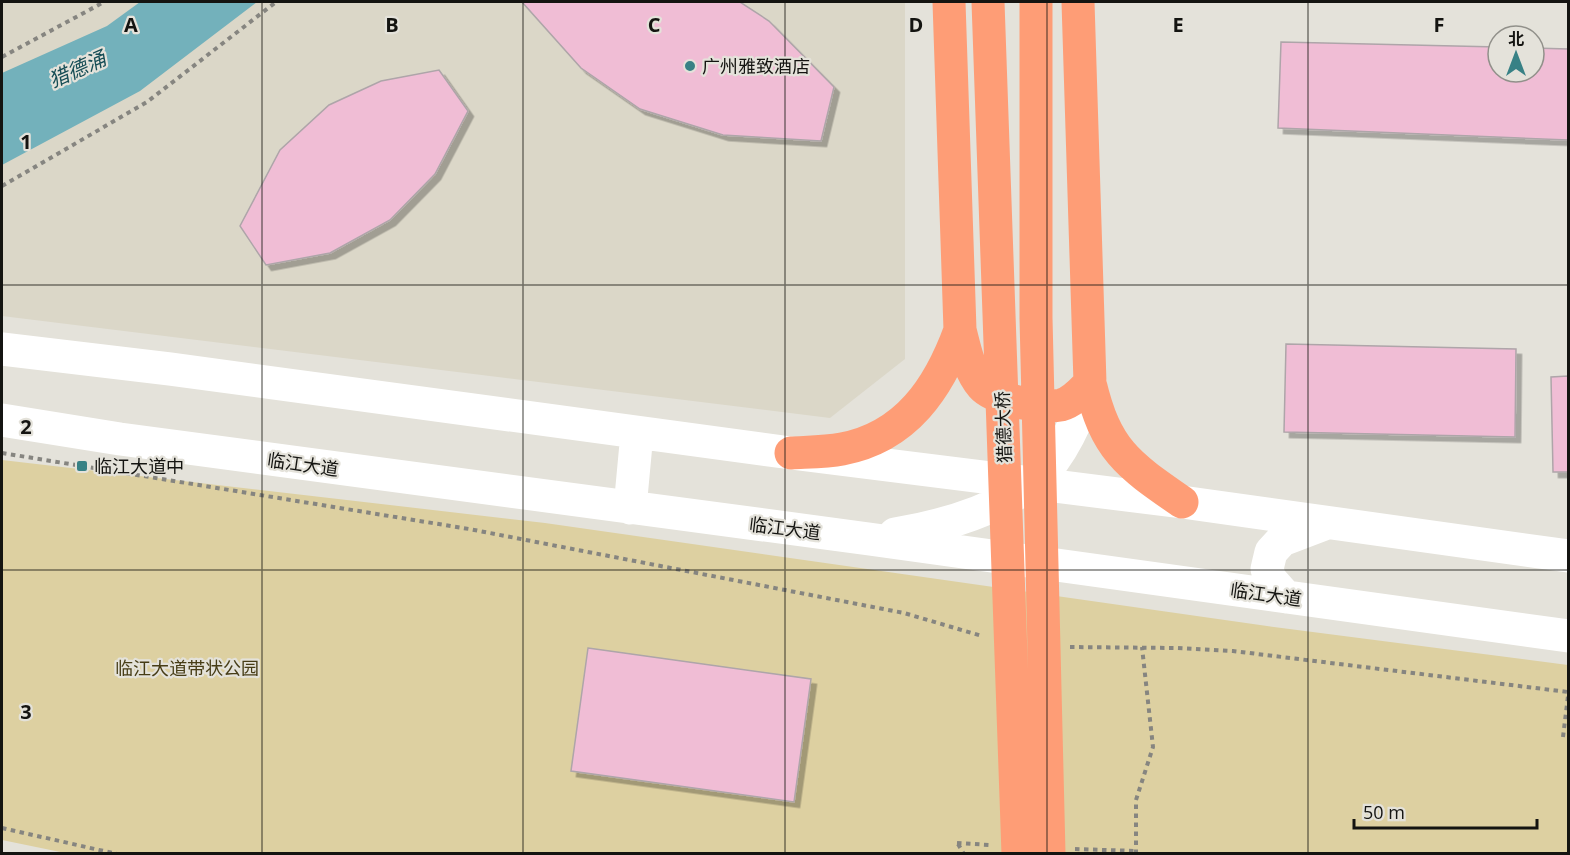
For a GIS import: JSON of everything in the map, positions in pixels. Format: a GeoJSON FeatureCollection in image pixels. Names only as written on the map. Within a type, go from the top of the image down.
{"type":"FeatureCollection","features":[{"type":"Feature","properties":{"kind":"highway"},"geometry":{"type":"LineString","coordinates":[[949,2],[960,330],[968,362],[981,385],[992,394],[1037,405],[1061,405],[1074,399],[1090,383]]}},
{"type":"Feature","properties":{"kind":"highway","name":"猎德大桥"},"geometry":{"type":"LineString","coordinates":[[988,2],[1018,854]]}},
{"type":"Feature","properties":{"kind":"highway","name":"猎德大桥"},"geometry":{"type":"LineString","coordinates":[[1036,2],[1036,330],[1049,854]]}},
{"type":"Feature","properties":{"kind":"highway"},"geometry":{"type":"LineString","coordinates":[[1078,2],[1090,383],[1097,412],[1106,433],[1122,455],[1136,470],[1182,502]]}},
{"type":"Feature","properties":{"kind":"highway"},"geometry":{"type":"LineString","coordinates":[[791,453],[842,449],[868,442],[894,429],[916,410],[932,388],[950,359],[960,330]]}},
{"type":"Feature","properties":{"kind":"main road"},"geometry":{"type":"LineString","coordinates":[[2,349],[1182,502],[1569,556]]}},
{"type":"Feature","properties":{"kind":"main road"},"geometry":{"type":"LineString","coordinates":[[869,539],[935,527],[976,514],[1035,483],[1066,443],[1090,383]]}},
{"type":"Feature","properties":{"kind":"main road","name":"临江大道"},"geometry":{"type":"LineString","coordinates":[[2,420],[120,439],[869,539],[1569,636]]}},
{"type":"Feature","properties":{"kind":"main road"},"geometry":{"type":"LineString","coordinates":[[630,508],[637,433]]}},
{"type":"Feature","properties":{"kind":"main road"},"geometry":{"type":"LineString","coordinates":[[1286,597],[1270,579],[1267,569],[1271,552],[1282,540],[1329,523]]}},
{"type":"Feature","properties":{"kind":"path"},"geometry":{"type":"LineString","coordinates":[[2,57],[104,2]]}},
{"type":"Feature","properties":{"kind":"path"},"geometry":{"type":"LineString","coordinates":[[2,186],[147,102],[276,2]]}},
{"type":"Feature","properties":{"kind":"path"},"geometry":{"type":"LineString","coordinates":[[2,453],[469,529],[904,613],[986,636]]}},
{"type":"Feature","properties":{"kind":"path"},"geometry":{"type":"LineString","coordinates":[[1060,646],[1233,651],[1569,694],[1563,737]]}},
{"type":"Feature","properties":{"kind":"path"},"geometry":{"type":"LineString","coordinates":[[1136,854],[1136,800],[1153,747],[1142,647]]}},
{"type":"Feature","properties":{"kind":"path"},"geometry":{"type":"LineString","coordinates":[[2,828],[117,854]]}},
{"type":"Feature","properties":{"kind":"path"},"geometry":{"type":"LineString","coordinates":[[957,843],[964,854]]}},
{"type":"Feature","properties":{"kind":"shaded area"},"geometry":{"type":"Polygon","coordinates":[[[2,2],[905,2],[905,359],[830,418],[2,316],[2,2]]]}},
{"type":"Feature","properties":{"kind":"green space","name":"临江大道带状公园"},"geometry":{"type":"Polygon","coordinates":[[[2,460],[545,523],[1267,626],[1568,665],[1568,853],[70,854],[2,840],[2,460]]]}},
{"type":"Feature","properties":{"kind":"water","name":"猎德涌"},"geometry":{"type":"Polygon","coordinates":[[[140,2],[257,2],[140,91],[2,165],[2,73],[107,26],[140,2]]]}},
{"type":"Feature","properties":{"kind":"building"},"geometry":{"type":"Polygon","coordinates":[[[522,2],[740,2],[769,21],[834,87],[821,141],[723,135],[640,109],[581,68],[522,2]]]}},
{"type":"Feature","properties":{"kind":"building"},"geometry":{"type":"Polygon","coordinates":[[[1281,42],[1486,47],[1486,84],[1546,84],[1546,48],[1568,49],[1568,140],[1278,128],[1281,42]]]}},
{"type":"Feature","properties":{"kind":"building"},"geometry":{"type":"Polygon","coordinates":[[[439,70],[468,111],[435,174],[390,220],[330,253],[266,265],[240,226],[280,150],[329,105],[381,81],[439,70]]]}},
{"type":"Feature","properties":{"kind":"building"},"geometry":{"type":"Polygon","coordinates":[[[1286,344],[1516,349],[1515,437],[1284,432],[1286,344]]]}},
{"type":"Feature","properties":{"kind":"building"},"geometry":{"type":"Polygon","coordinates":[[[1568,376],[1568,472],[1553,472],[1551,377],[1568,376]]]}},
{"type":"Feature","properties":{"kind":"building"},"geometry":{"type":"Polygon","coordinates":[[[588,648],[811,679],[794,802],[571,771],[588,648]]]}},
{"type":"Feature","properties":{"kind":"place","name":"广州雅致酒店"},"geometry":{"type":"Point","coordinates":[690,66]}},
{"type":"Feature","properties":{"kind":"place","name":"临江大道中"},"geometry":{"type":"Point","coordinates":[82,466]}}]}
